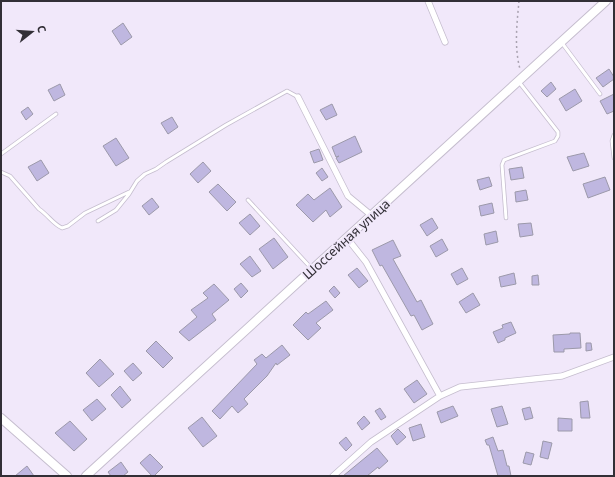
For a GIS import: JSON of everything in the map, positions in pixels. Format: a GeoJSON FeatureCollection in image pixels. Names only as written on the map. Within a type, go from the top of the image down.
{"type":"FeatureCollection","features":[{"type":"Feature","properties":{"kind":"street"},"geometry":{"type":"LineString","coordinates":[[428,1],[445,42]]}},
{"type":"Feature","properties":{"kind":"street","name":"Шоссейная улица"},"geometry":{"type":"LineString","coordinates":[[86,476],[606,1]]}},
{"type":"Feature","properties":{"kind":"street"},"geometry":{"type":"LineString","coordinates":[[298,96],[348,196],[371,215]]}},
{"type":"Feature","properties":{"kind":"street"},"geometry":{"type":"LineString","coordinates":[[347,238],[366,262],[440,396]]}},
{"type":"Feature","properties":{"kind":"street"},"geometry":{"type":"LineString","coordinates":[[333,476],[371,442],[440,396],[460,387],[562,376],[614,357]]}},
{"type":"Feature","properties":{"kind":"street"},"geometry":{"type":"LineString","coordinates":[[1,418],[66,476]]}},
{"type":"Feature","properties":{"kind":"lane"},"geometry":{"type":"LineString","coordinates":[[561,41],[600,94]]}},
{"type":"Feature","properties":{"kind":"lane"},"geometry":{"type":"LineString","coordinates":[[506,218],[502,165],[504,160],[555,141],[558,136],[558,132],[520,78]]}},
{"type":"Feature","properties":{"kind":"lane"},"geometry":{"type":"LineString","coordinates":[[98,221],[116,210],[137,181],[144,174],[156,169],[226,125],[287,91],[298,96]]}},
{"type":"Feature","properties":{"kind":"lane"},"geometry":{"type":"LineString","coordinates":[[1,154],[56,114]]}},
{"type":"Feature","properties":{"kind":"lane"},"geometry":{"type":"LineString","coordinates":[[614,134],[612,141],[614,158]]}},
{"type":"Feature","properties":{"kind":"lane"},"geometry":{"type":"LineString","coordinates":[[1,172],[10,176],[56,225],[62,228],[68,226],[86,213],[130,192]]}},
{"type":"Feature","properties":{"kind":"lane"},"geometry":{"type":"LineString","coordinates":[[248,200],[312,270]]}},
{"type":"Feature","properties":{"kind":"path"},"geometry":{"type":"LineString","coordinates":[[519,1],[517,22],[517,58],[520,78]]}},
{"type":"Feature","properties":{"kind":"building"},"geometry":{"type":"Polygon","coordinates":[[[123,23],[132,37],[121,45],[112,31],[123,23]]]}},
{"type":"Feature","properties":{"kind":"building"},"geometry":{"type":"Polygon","coordinates":[[[609,69],[614,79],[603,87],[596,78],[609,69]]]}},
{"type":"Feature","properties":{"kind":"building"},"geometry":{"type":"Polygon","coordinates":[[[551,82],[556,89],[547,97],[541,91],[551,82]]]}},
{"type":"Feature","properties":{"kind":"building"},"geometry":{"type":"Polygon","coordinates":[[[60,84],[65,95],[54,101],[48,90],[60,84]]]}},
{"type":"Feature","properties":{"kind":"building"},"geometry":{"type":"Polygon","coordinates":[[[575,89],[582,101],[566,111],[559,99],[575,89]]]}},
{"type":"Feature","properties":{"kind":"building"},"geometry":{"type":"Polygon","coordinates":[[[614,94],[614,111],[607,114],[600,101],[614,94]]]}},
{"type":"Feature","properties":{"kind":"building"},"geometry":{"type":"Polygon","coordinates":[[[332,104],[337,115],[326,120],[320,110],[332,104]]]}},
{"type":"Feature","properties":{"kind":"building"},"geometry":{"type":"Polygon","coordinates":[[[28,107],[33,114],[26,120],[21,112],[28,107]]]}},
{"type":"Feature","properties":{"kind":"building"},"geometry":{"type":"Polygon","coordinates":[[[172,117],[178,127],[168,134],[161,123],[172,117]]]}},
{"type":"Feature","properties":{"kind":"building"},"geometry":{"type":"Polygon","coordinates":[[[355,136],[362,152],[339,163],[336,158],[339,156],[336,157],[332,147],[355,136]]]}},
{"type":"Feature","properties":{"kind":"building"},"geometry":{"type":"Polygon","coordinates":[[[116,138],[129,158],[116,166],[103,146],[116,138]]]}},
{"type":"Feature","properties":{"kind":"building"},"geometry":{"type":"Polygon","coordinates":[[[319,149],[323,160],[314,163],[310,152],[319,149]]]}},
{"type":"Feature","properties":{"kind":"building"},"geometry":{"type":"Polygon","coordinates":[[[584,153],[589,166],[573,171],[567,157],[584,153]]]}},
{"type":"Feature","properties":{"kind":"building"},"geometry":{"type":"Polygon","coordinates":[[[41,160],[49,173],[37,181],[28,167],[41,160]]]}},
{"type":"Feature","properties":{"kind":"building"},"geometry":{"type":"Polygon","coordinates":[[[203,162],[211,171],[198,183],[190,174],[203,162]]]}},
{"type":"Feature","properties":{"kind":"building"},"geometry":{"type":"Polygon","coordinates":[[[522,167],[524,178],[511,180],[509,169],[522,167]]]}},
{"type":"Feature","properties":{"kind":"building"},"geometry":{"type":"Polygon","coordinates":[[[322,168],[328,177],[322,181],[316,173],[322,168]]]}},
{"type":"Feature","properties":{"kind":"building"},"geometry":{"type":"Polygon","coordinates":[[[489,177],[492,186],[480,190],[477,180],[489,177]]]}},
{"type":"Feature","properties":{"kind":"building"},"geometry":{"type":"Polygon","coordinates":[[[605,177],[610,190],[588,198],[583,184],[605,177]]]}},
{"type":"Feature","properties":{"kind":"building"},"geometry":{"type":"Polygon","coordinates":[[[218,184],[236,202],[227,211],[209,192],[218,184]]]}},
{"type":"Feature","properties":{"kind":"building"},"geometry":{"type":"Polygon","coordinates":[[[330,188],[342,207],[330,217],[326,210],[313,222],[296,205],[308,194],[314,200],[330,188]]]}},
{"type":"Feature","properties":{"kind":"building"},"geometry":{"type":"Polygon","coordinates":[[[526,190],[528,200],[516,202],[515,192],[526,190]]]}},
{"type":"Feature","properties":{"kind":"building"},"geometry":{"type":"Polygon","coordinates":[[[152,198],[159,207],[149,215],[142,206],[152,198]]]}},
{"type":"Feature","properties":{"kind":"building"},"geometry":{"type":"Polygon","coordinates":[[[492,203],[494,213],[481,216],[479,206],[492,203]]]}},
{"type":"Feature","properties":{"kind":"building"},"geometry":{"type":"Polygon","coordinates":[[[250,214],[260,226],[250,235],[239,223],[250,214]]]}},
{"type":"Feature","properties":{"kind":"building"},"geometry":{"type":"Polygon","coordinates":[[[432,218],[438,228],[427,236],[420,225],[432,218]]]}},
{"type":"Feature","properties":{"kind":"building"},"geometry":{"type":"Polygon","coordinates":[[[531,223],[533,235],[520,237],[518,224],[531,223]]]}},
{"type":"Feature","properties":{"kind":"building"},"geometry":{"type":"Polygon","coordinates":[[[496,231],[498,242],[486,245],[484,234],[496,231]]]}},
{"type":"Feature","properties":{"kind":"building"},"geometry":{"type":"Polygon","coordinates":[[[274,238],[288,257],[273,269],[259,249],[274,238]]]}},
{"type":"Feature","properties":{"kind":"building"},"geometry":{"type":"Polygon","coordinates":[[[442,239],[448,250],[436,257],[430,246],[442,239]]]}},
{"type":"Feature","properties":{"kind":"building"},"geometry":{"type":"Polygon","coordinates":[[[393,240],[401,256],[393,259],[417,302],[421,300],[433,324],[422,330],[414,315],[411,316],[382,265],[380,266],[372,250],[393,240]]]}},
{"type":"Feature","properties":{"kind":"building"},"geometry":{"type":"Polygon","coordinates":[[[250,256],[261,271],[252,277],[240,264],[250,256]]]}},
{"type":"Feature","properties":{"kind":"building"},"geometry":{"type":"Polygon","coordinates":[[[357,268],[368,281],[359,288],[348,275],[357,268]]]}},
{"type":"Feature","properties":{"kind":"building"},"geometry":{"type":"Polygon","coordinates":[[[462,268],[468,279],[457,285],[451,274],[462,268]]]}},
{"type":"Feature","properties":{"kind":"building"},"geometry":{"type":"Polygon","coordinates":[[[514,273],[516,284],[501,287],[499,277],[514,273]]]}},
{"type":"Feature","properties":{"kind":"building"},"geometry":{"type":"Polygon","coordinates":[[[538,275],[539,285],[532,285],[532,276],[538,275]]]}},
{"type":"Feature","properties":{"kind":"building"},"geometry":{"type":"Polygon","coordinates":[[[241,283],[248,291],[241,298],[234,289],[241,283]]]}},
{"type":"Feature","properties":{"kind":"building"},"geometry":{"type":"Polygon","coordinates":[[[214,284],[229,300],[212,314],[216,320],[189,341],[179,332],[197,317],[191,310],[208,298],[203,293],[214,284]]]}},
{"type":"Feature","properties":{"kind":"building"},"geometry":{"type":"Polygon","coordinates":[[[334,286],[340,293],[335,298],[329,291],[334,286]]]}},
{"type":"Feature","properties":{"kind":"building"},"geometry":{"type":"Polygon","coordinates":[[[473,293],[480,305],[466,313],[459,302],[473,293]]]}},
{"type":"Feature","properties":{"kind":"building"},"geometry":{"type":"Polygon","coordinates":[[[326,301],[333,310],[316,323],[321,328],[308,340],[293,325],[306,312],[308,314],[326,301]]]}},
{"type":"Feature","properties":{"kind":"building"},"geometry":{"type":"Polygon","coordinates":[[[511,322],[516,333],[498,343],[493,332],[503,328],[502,325],[511,322]]]}},
{"type":"Feature","properties":{"kind":"building"},"geometry":{"type":"Polygon","coordinates":[[[580,333],[581,348],[564,349],[564,352],[554,352],[553,335],[580,333]]]}},
{"type":"Feature","properties":{"kind":"building"},"geometry":{"type":"Polygon","coordinates":[[[156,341],[173,358],[163,368],[146,351],[156,341]]]}},
{"type":"Feature","properties":{"kind":"building"},"geometry":{"type":"Polygon","coordinates":[[[586,343],[591,343],[592,350],[586,351],[586,343]]]}},
{"type":"Feature","properties":{"kind":"building"},"geometry":{"type":"Polygon","coordinates":[[[282,345],[290,355],[277,365],[276,363],[267,376],[244,399],[248,404],[238,413],[232,406],[220,419],[212,411],[257,364],[254,360],[262,354],[266,358],[282,345]]]}},
{"type":"Feature","properties":{"kind":"building"},"geometry":{"type":"Polygon","coordinates":[[[100,359],[114,374],[99,387],[86,373],[100,359]]]}},
{"type":"Feature","properties":{"kind":"building"},"geometry":{"type":"Polygon","coordinates":[[[133,363],[142,373],[133,381],[124,371],[133,363]]]}},
{"type":"Feature","properties":{"kind":"building"},"geometry":{"type":"Polygon","coordinates":[[[417,380],[427,394],[414,403],[404,389],[417,380]]]}},
{"type":"Feature","properties":{"kind":"building"},"geometry":{"type":"Polygon","coordinates":[[[120,386],[131,400],[122,408],[111,395],[120,386]]]}},
{"type":"Feature","properties":{"kind":"building"},"geometry":{"type":"Polygon","coordinates":[[[97,399],[106,409],[92,421],[83,410],[97,399]]]}},
{"type":"Feature","properties":{"kind":"building"},"geometry":{"type":"Polygon","coordinates":[[[588,401],[590,418],[581,418],[580,402],[588,401]]]}},
{"type":"Feature","properties":{"kind":"building"},"geometry":{"type":"Polygon","coordinates":[[[453,406],[458,416],[441,423],[437,412],[453,406]]]}},
{"type":"Feature","properties":{"kind":"building"},"geometry":{"type":"Polygon","coordinates":[[[502,406],[508,424],[497,427],[491,409],[502,406]]]}},
{"type":"Feature","properties":{"kind":"building"},"geometry":{"type":"Polygon","coordinates":[[[530,407],[533,418],[525,420],[522,409],[530,407]]]}},
{"type":"Feature","properties":{"kind":"building"},"geometry":{"type":"Polygon","coordinates":[[[380,408],[386,417],[381,420],[375,411],[380,408]]]}},
{"type":"Feature","properties":{"kind":"building"},"geometry":{"type":"Polygon","coordinates":[[[364,416],[370,423],[362,430],[357,423],[364,416]]]}},
{"type":"Feature","properties":{"kind":"building"},"geometry":{"type":"Polygon","coordinates":[[[202,417],[217,436],[203,447],[188,428],[202,417]]]}},
{"type":"Feature","properties":{"kind":"building"},"geometry":{"type":"Polygon","coordinates":[[[558,418],[572,419],[572,431],[558,431],[558,418]]]}},
{"type":"Feature","properties":{"kind":"building"},"geometry":{"type":"Polygon","coordinates":[[[70,421],[87,439],[74,451],[55,433],[70,421]]]}},
{"type":"Feature","properties":{"kind":"building"},"geometry":{"type":"Polygon","coordinates":[[[421,424],[425,437],[413,441],[409,428],[421,424]]]}},
{"type":"Feature","properties":{"kind":"building"},"geometry":{"type":"Polygon","coordinates":[[[398,429],[406,437],[397,445],[391,436],[398,429]]]}},
{"type":"Feature","properties":{"kind":"building"},"geometry":{"type":"Polygon","coordinates":[[[346,437],[352,445],[346,451],[339,443],[346,437]]]}},
{"type":"Feature","properties":{"kind":"building"},"geometry":{"type":"Polygon","coordinates":[[[493,437],[498,451],[503,450],[511,476],[498,476],[489,445],[487,445],[485,440],[493,437]]]}},
{"type":"Feature","properties":{"kind":"building"},"geometry":{"type":"Polygon","coordinates":[[[543,441],[552,443],[548,459],[540,457],[543,441]]]}},
{"type":"Feature","properties":{"kind":"building"},"geometry":{"type":"Polygon","coordinates":[[[377,448],[388,461],[379,469],[378,467],[367,476],[343,476],[377,448]]]}},
{"type":"Feature","properties":{"kind":"building"},"geometry":{"type":"Polygon","coordinates":[[[526,452],[534,454],[531,465],[523,463],[526,452]]]}},
{"type":"Feature","properties":{"kind":"building"},"geometry":{"type":"Polygon","coordinates":[[[150,454],[163,467],[154,476],[152,476],[140,463],[150,454]]]}},
{"type":"Feature","properties":{"kind":"building"},"geometry":{"type":"Polygon","coordinates":[[[121,462],[128,472],[123,476],[111,476],[108,472],[121,462]]]}},
{"type":"Feature","properties":{"kind":"building"},"geometry":{"type":"Polygon","coordinates":[[[27,466],[34,476],[15,476],[27,466]]]}}]}
